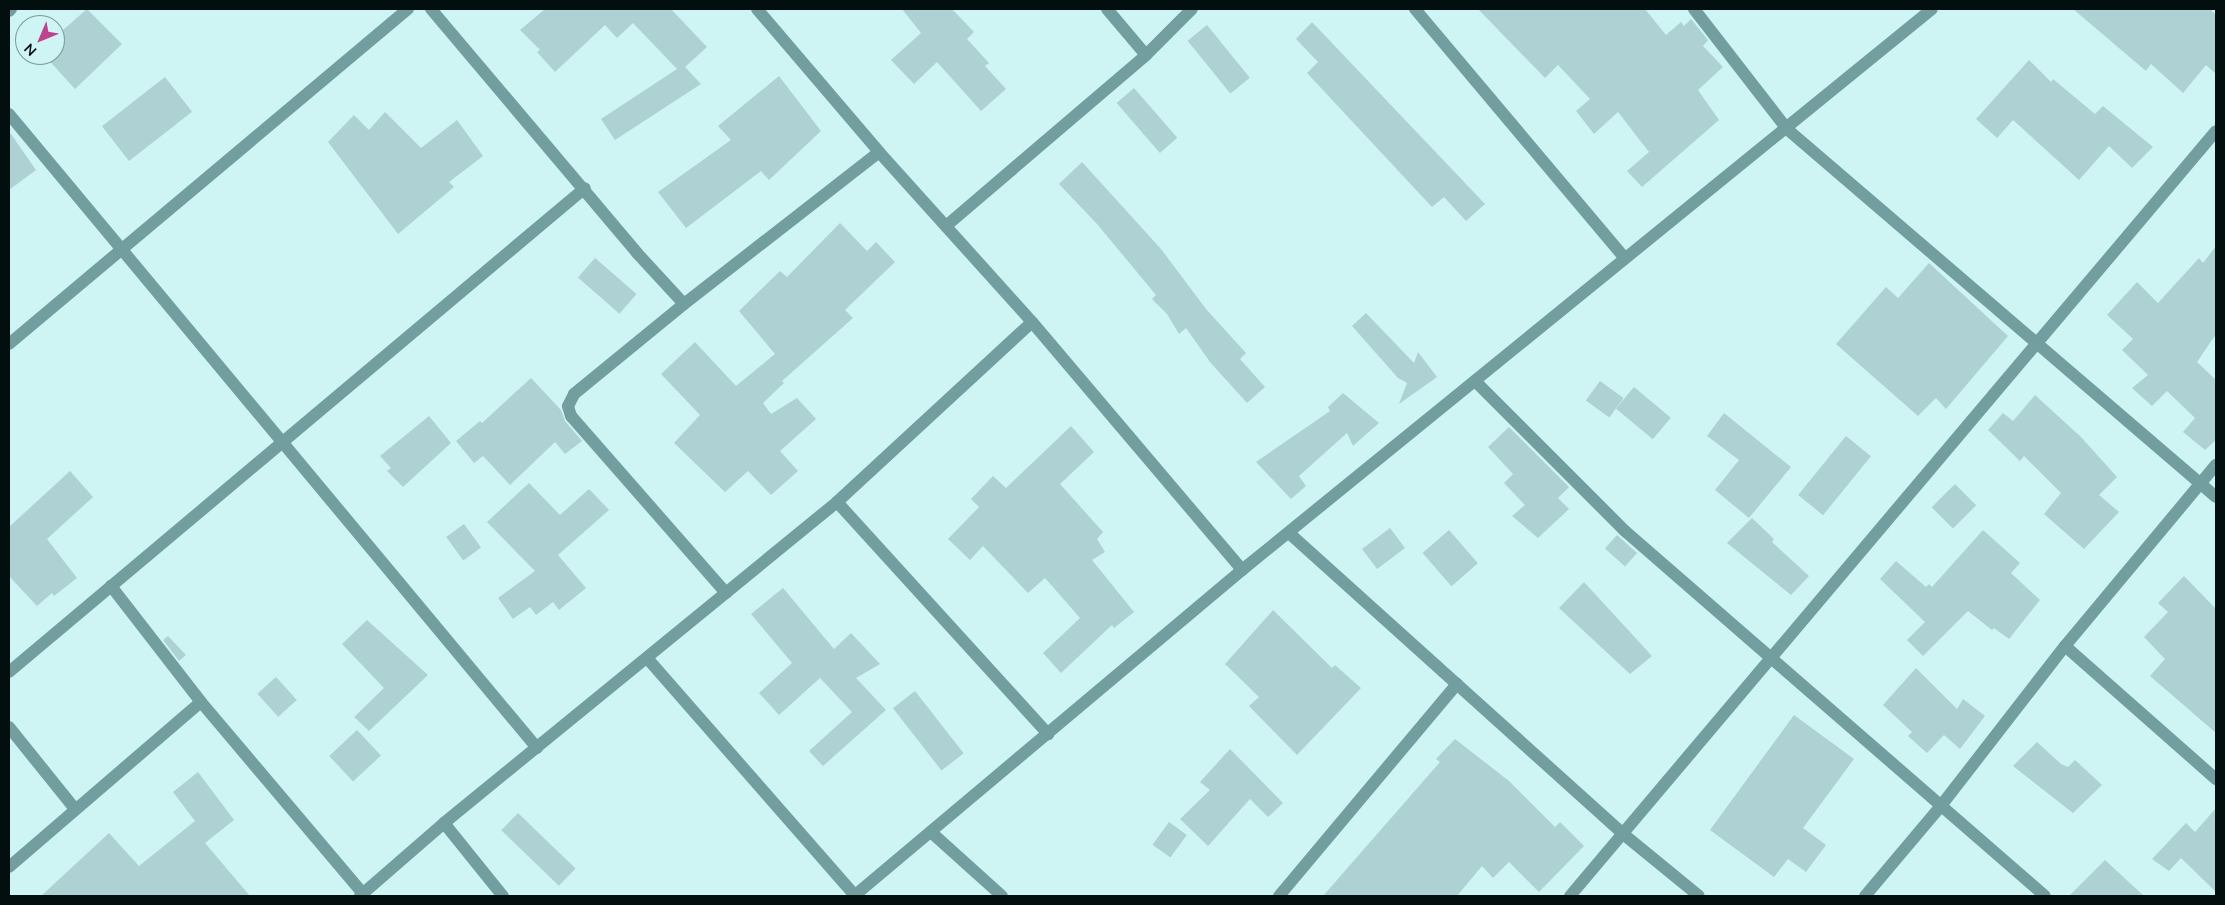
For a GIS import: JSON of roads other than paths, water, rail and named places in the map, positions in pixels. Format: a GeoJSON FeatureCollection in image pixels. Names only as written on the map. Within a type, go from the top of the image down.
{"type":"FeatureCollection","features":[{"type":"Feature","properties":{"kind":"street"},"geometry":{"type":"LineString","coordinates":[[9,344],[408,9]]}},
{"type":"Feature","properties":{"kind":"street"},"geometry":{"type":"LineString","coordinates":[[432,9],[585,188],[637,253],[684,304]]}},
{"type":"Feature","properties":{"kind":"street"},"geometry":{"type":"LineString","coordinates":[[757,9],[879,152],[1032,322],[1242,570]]}},
{"type":"Feature","properties":{"kind":"street"},"geometry":{"type":"LineString","coordinates":[[1107,9],[1146,55]]}},
{"type":"Feature","properties":{"kind":"street"},"geometry":{"type":"LineString","coordinates":[[946,226],[1146,55],[1192,9]]}},
{"type":"Feature","properties":{"kind":"street"},"geometry":{"type":"LineString","coordinates":[[1415,9],[1625,258]]}},
{"type":"Feature","properties":{"kind":"street"},"geometry":{"type":"LineString","coordinates":[[1694,9],[1787,129],[2216,497]]}},
{"type":"Feature","properties":{"kind":"street"},"geometry":{"type":"LineString","coordinates":[[647,658],[855,896],[1242,570],[1625,258],[1787,129],[1932,9]]}},
{"type":"Feature","properties":{"kind":"street"},"geometry":{"type":"LineString","coordinates":[[9,114],[537,748]]}},
{"type":"Feature","properties":{"kind":"street"},"geometry":{"type":"LineString","coordinates":[[1570,896],[1769,658],[2038,346],[2216,131]]}},
{"type":"Feature","properties":{"kind":"street"},"geometry":{"type":"LineString","coordinates":[[726,593],[571,416],[568,406],[574,394],[684,304],[879,152]]}},
{"type":"Feature","properties":{"kind":"street"},"geometry":{"type":"LineString","coordinates":[[9,672],[585,188]]}},
{"type":"Feature","properties":{"kind":"street"},"geometry":{"type":"LineString","coordinates":[[111,586],[201,702],[362,895],[444,823],[837,502],[1032,322]]}},
{"type":"Feature","properties":{"kind":"street"},"geometry":{"type":"LineString","coordinates":[[1475,381],[1624,531],[1940,807],[2045,896]]}},
{"type":"Feature","properties":{"kind":"street"},"geometry":{"type":"LineString","coordinates":[[1866,896],[1940,807],[2065,646],[2216,464]]}},
{"type":"Feature","properties":{"kind":"street"},"geometry":{"type":"LineString","coordinates":[[837,502],[1048,734]]}},
{"type":"Feature","properties":{"kind":"street"},"geometry":{"type":"LineString","coordinates":[[1288,533],[1622,833],[1699,896]]}},
{"type":"Feature","properties":{"kind":"street"},"geometry":{"type":"LineString","coordinates":[[2065,646],[2216,779]]}},
{"type":"Feature","properties":{"kind":"street"},"geometry":{"type":"LineString","coordinates":[[1279,896],[1458,684]]}},
{"type":"Feature","properties":{"kind":"street"},"geometry":{"type":"LineString","coordinates":[[9,867],[201,702]]}},
{"type":"Feature","properties":{"kind":"street"},"geometry":{"type":"LineString","coordinates":[[9,727],[76,809]]}},
{"type":"Feature","properties":{"kind":"street"},"geometry":{"type":"LineString","coordinates":[[444,823],[503,896]]}},
{"type":"Feature","properties":{"kind":"street"},"geometry":{"type":"LineString","coordinates":[[932,833],[1002,896]]}}]}
